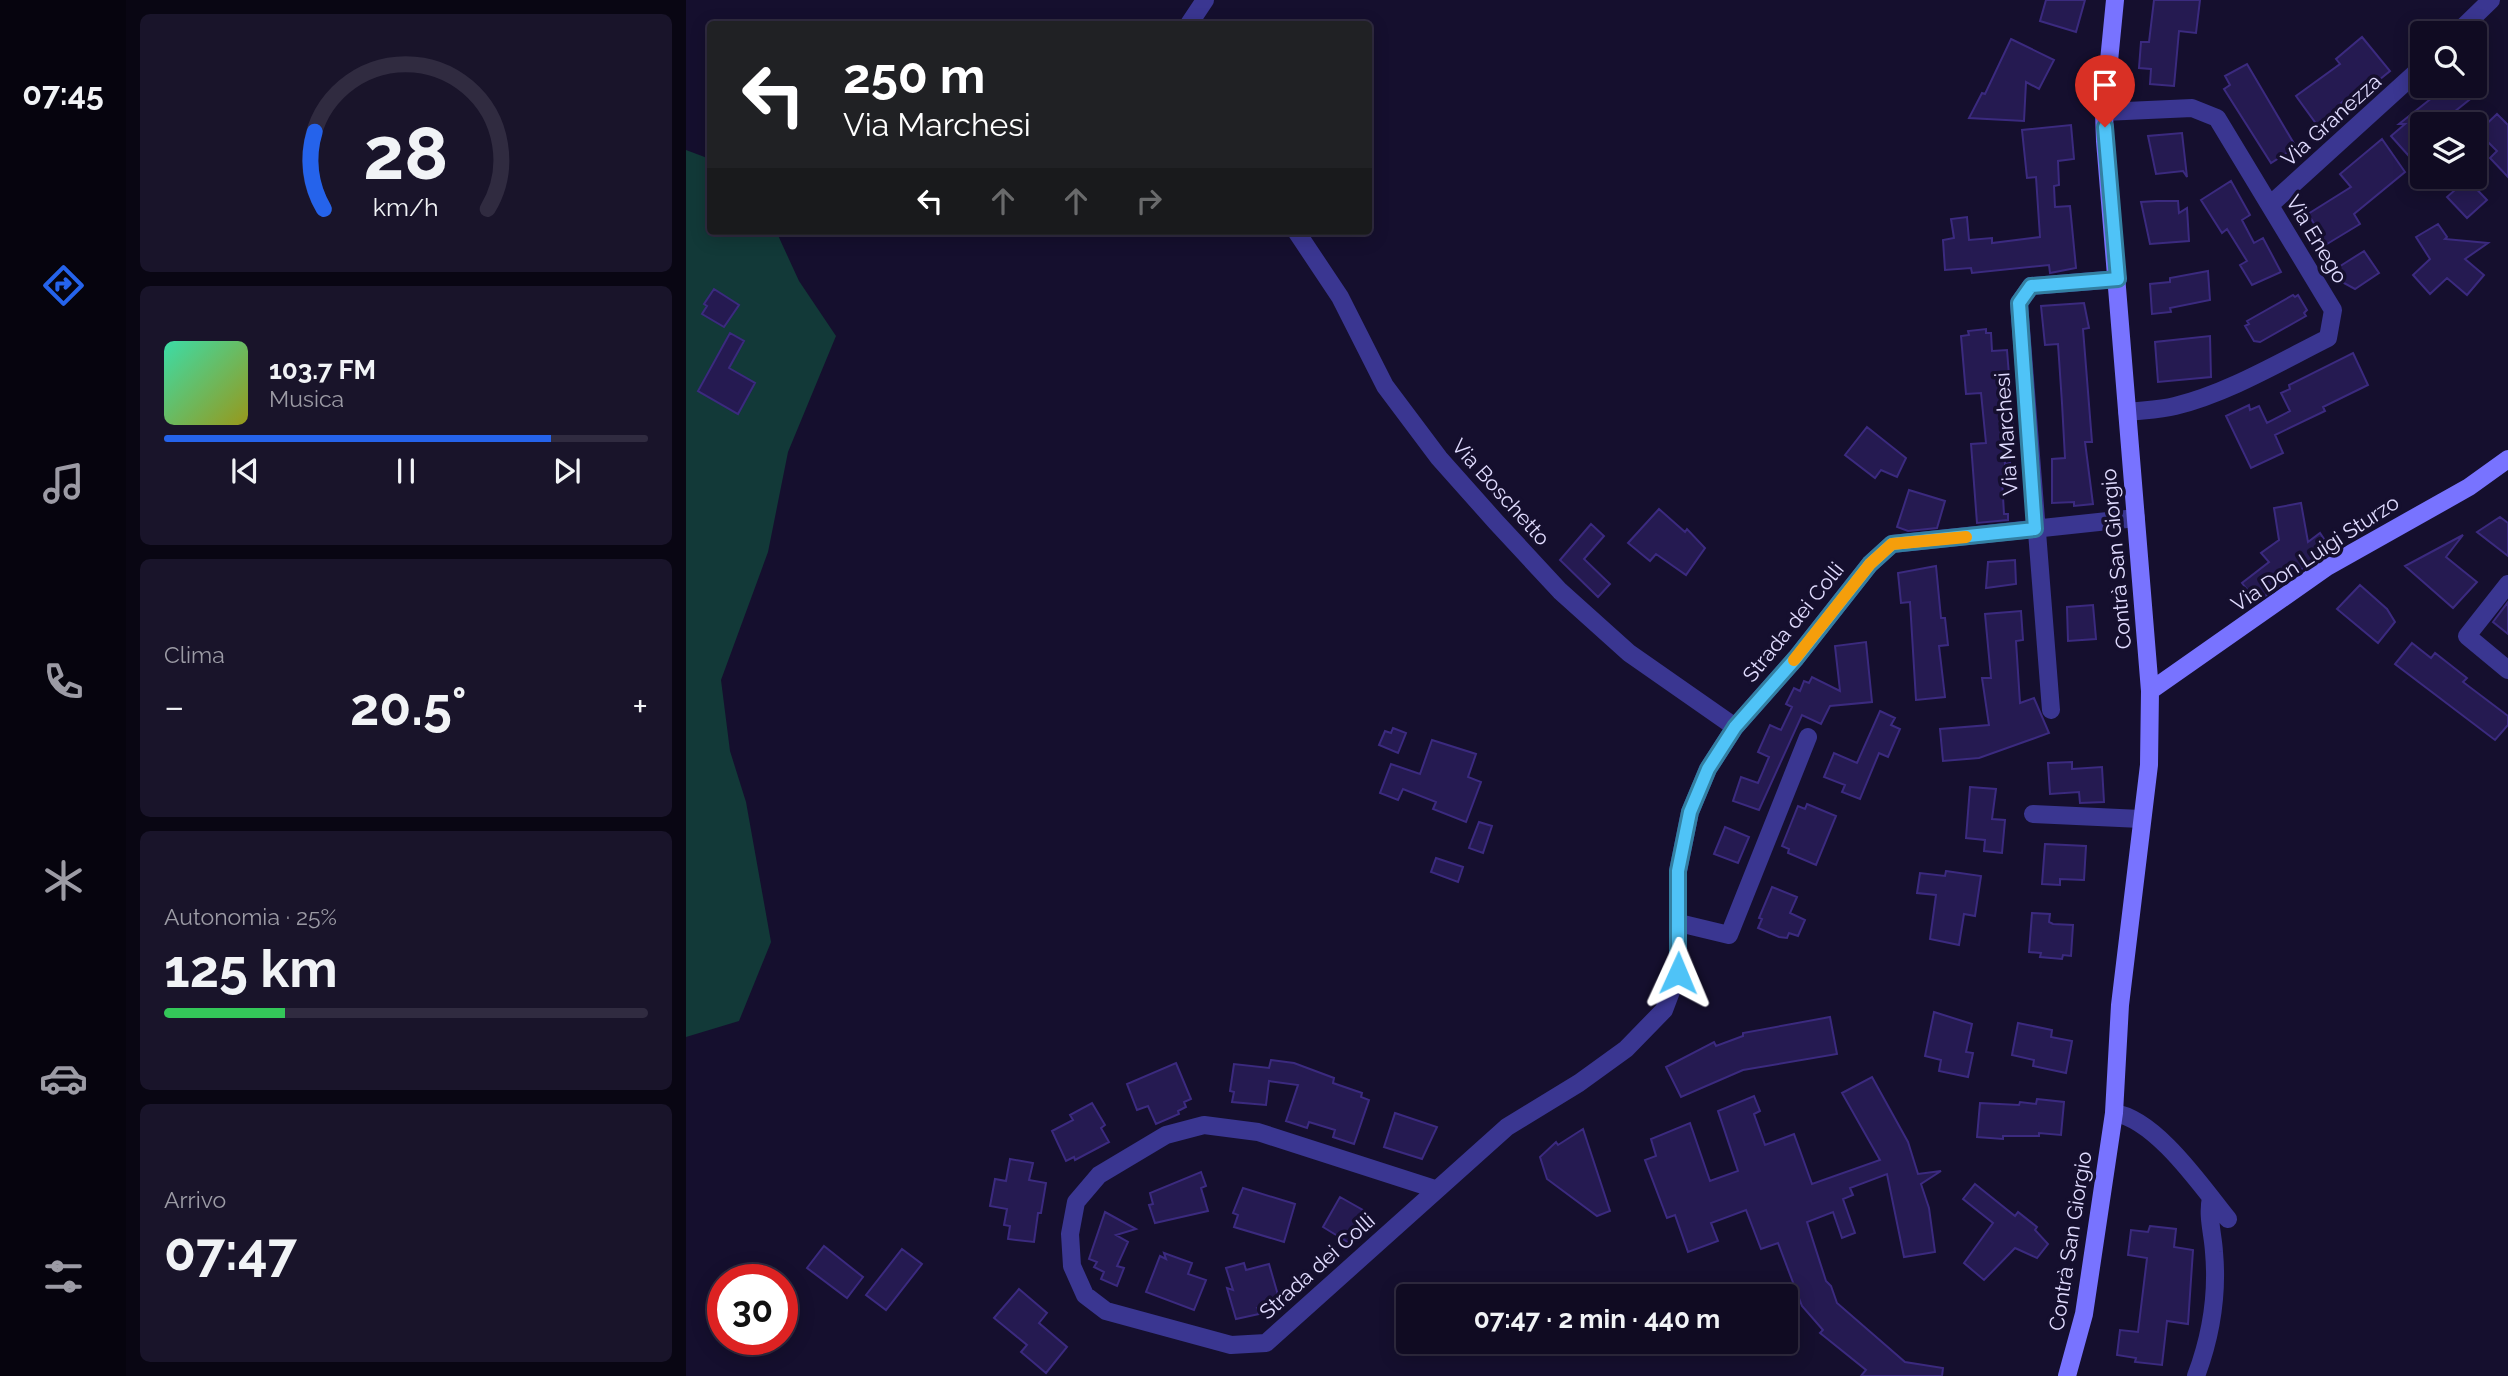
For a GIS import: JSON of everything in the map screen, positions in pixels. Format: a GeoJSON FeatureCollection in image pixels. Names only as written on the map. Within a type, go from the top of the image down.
{"type":"FeatureCollection","features":[{"type":"Feature","properties":{"kind":"street"},"geometry":{"type":"LineString","coordinates":[[1191,21],[1205,0]]}},
{"type":"Feature","properties":{"kind":"street","name":"Contrà San Giorgio"},"geometry":{"type":"LineString","coordinates":[[2067,1376],[2084,1314],[2114,1113],[2120,1005],[2149,765],[2150,691],[2104,112],[2115,0]]}},
{"type":"Feature","properties":{"kind":"street"},"geometry":{"type":"LineString","coordinates":[[2469,21],[2491,0]]}},
{"type":"Feature","properties":{"kind":"street","name":"Via Granezza"},"geometry":{"type":"LineString","coordinates":[[2270,205],[2410,78]]}},
{"type":"Feature","properties":{"kind":"street","name":"Via Enego"},"geometry":{"type":"LineString","coordinates":[[2104,112],[2192,108],[2217,118],[2333,310],[2328,338],[2235,383],[2176,406],[2127,412]]}},
{"type":"Feature","properties":{"kind":"street","name":"Via Boschetto"},"geometry":{"type":"LineString","coordinates":[[1299,235],[1340,297],[1385,386],[1440,458],[1496,522],[1560,591],[1629,653],[1735,727]]}},
{"type":"Feature","properties":{"kind":"street","name":"Via Marchesi"},"geometry":{"type":"LineString","coordinates":[[2051,710],[2019,303],[2031,286],[2118,279]]}},
{"type":"Feature","properties":{"kind":"street","name":"Via Don Luigi Sturzo"},"geometry":{"type":"LineString","coordinates":[[2150,691],[2327,567],[2506,465]]}},
{"type":"Feature","properties":{"kind":"street","name":"Strada dei Colli"},"geometry":{"type":"LineString","coordinates":[[1435,1189],[1258,1132],[1204,1125],[1166,1135],[1099,1175],[1076,1202],[1070,1234],[1072,1266],[1085,1295],[1106,1311],[1231,1345],[1266,1343],[1507,1127],[1579,1083],[1626,1049],[1664,1010],[1678,973],[1678,871],[1690,812],[1708,769],[1735,727],[1796,658],[1870,564],[1892,544],[2136,518]]}},
{"type":"Feature","properties":{"kind":"street"},"geometry":{"type":"LineString","coordinates":[[2508,584],[2467,636],[2508,670]]}},
{"type":"Feature","properties":{"kind":"street"},"geometry":{"type":"LineString","coordinates":[[1679,923],[1729,935],[1808,737]]}},
{"type":"Feature","properties":{"kind":"street"},"geometry":{"type":"LineString","coordinates":[[2033,814],[2141,819]]}},
{"type":"Feature","properties":{"kind":"street"},"geometry":{"type":"LineString","coordinates":[[2114,1113],[2124,1115],[2150,1129],[2228,1219]]}},
{"type":"Feature","properties":{"kind":"street"},"geometry":{"type":"LineString","coordinates":[[2196,1376],[2210,1341],[2213,1311],[2211,1198]]}},
{"type":"Feature","properties":{"kind":"green space"},"geometry":{"type":"Polygon","coordinates":[[[686,150],[707,158],[707,235],[778,235],[799,281],[836,336],[788,452],[768,552],[721,680],[730,751],[746,802],[771,942],[739,1021],[686,1037],[686,150]]]}},
{"type":"Feature","properties":{"kind":"building"},"geometry":{"type":"Polygon","coordinates":[[[2046,0],[2085,0],[2076,32],[2040,21],[2046,0]]]}},
{"type":"Feature","properties":{"kind":"building"},"geometry":{"type":"Polygon","coordinates":[[[2154,0],[2200,0],[2196,33],[2179,31],[2174,86],[2150,84],[2151,69],[2139,68],[2141,42],[2149,42],[2154,0]]]}},
{"type":"Feature","properties":{"kind":"building"},"geometry":{"type":"Polygon","coordinates":[[[2362,37],[2390,71],[2364,92],[2361,88],[2341,103],[2346,110],[2320,129],[2296,96],[2340,64],[2336,59],[2362,37]]]}},
{"type":"Feature","properties":{"kind":"building"},"geometry":{"type":"Polygon","coordinates":[[[2011,39],[2054,60],[2039,89],[2026,82],[2024,121],[1969,118],[1982,93],[1985,94],[2011,39]]]}},
{"type":"Feature","properties":{"kind":"building"},"geometry":{"type":"Polygon","coordinates":[[[2247,64],[2296,147],[2271,163],[2224,89],[2230,85],[2225,76],[2247,64]]]}},
{"type":"Feature","properties":{"kind":"building"},"geometry":{"type":"Polygon","coordinates":[[[2432,98],[2472,98],[2454,112],[2414,112],[2432,98]]]}},
{"type":"Feature","properties":{"kind":"building"},"geometry":{"type":"Polygon","coordinates":[[[2497,114],[2508,125],[2508,177],[2490,158],[2497,151],[2487,141],[2487,123],[2497,114]]]}},
{"type":"Feature","properties":{"kind":"building"},"geometry":{"type":"Polygon","coordinates":[[[2410,115],[2408,155],[2391,136],[2405,124],[2399,124],[2410,115]]]}},
{"type":"Feature","properties":{"kind":"building"},"geometry":{"type":"Polygon","coordinates":[[[2071,125],[2074,159],[2058,161],[2059,185],[2054,186],[2055,207],[2070,206],[2076,268],[2050,273],[2049,265],[1972,273],[1971,268],[1945,270],[1943,240],[1954,238],[1951,219],[1967,217],[1969,240],[1992,238],[1992,243],[2040,237],[2036,177],[2027,178],[2022,130],[2071,125]]]}},
{"type":"Feature","properties":{"kind":"building"},"geometry":{"type":"Polygon","coordinates":[[[2182,133],[2187,177],[2183,171],[2156,174],[2148,136],[2182,133]]]}},
{"type":"Feature","properties":{"kind":"building"},"geometry":{"type":"Polygon","coordinates":[[[2382,139],[2405,172],[2354,214],[2360,224],[2327,244],[2308,214],[2351,187],[2340,174],[2382,139]]]}},
{"type":"Feature","properties":{"kind":"building"},"geometry":{"type":"Polygon","coordinates":[[[2231,181],[2250,215],[2242,220],[2254,243],[2263,238],[2281,272],[2252,285],[2240,265],[2247,261],[2227,229],[2222,233],[2201,200],[2231,181]]]}},
{"type":"Feature","properties":{"kind":"building"},"geometry":{"type":"Polygon","coordinates":[[[2476,189],[2487,200],[2467,218],[2447,197],[2455,190],[2476,189]]]}},
{"type":"Feature","properties":{"kind":"building"},"geometry":{"type":"Polygon","coordinates":[[[2178,201],[2179,213],[2187,208],[2189,241],[2150,244],[2141,202],[2178,201]]]}},
{"type":"Feature","properties":{"kind":"building"},"geometry":{"type":"Polygon","coordinates":[[[2438,224],[2447,237],[2445,239],[2488,243],[2465,259],[2484,275],[2467,295],[2447,278],[2430,294],[2413,275],[2430,259],[2416,237],[2438,224]]]}},
{"type":"Feature","properties":{"kind":"building"},"geometry":{"type":"Polygon","coordinates":[[[2364,251],[2379,273],[2355,289],[2342,282],[2334,270],[2364,251]]]}},
{"type":"Feature","properties":{"kind":"building"},"geometry":{"type":"Polygon","coordinates":[[[2208,271],[2210,300],[2170,308],[2171,312],[2152,314],[2150,284],[2170,282],[2170,278],[2208,271]]]}},
{"type":"Feature","properties":{"kind":"building"},"geometry":{"type":"Polygon","coordinates":[[[714,289],[739,305],[724,327],[702,314],[707,306],[704,304],[714,289]]]}},
{"type":"Feature","properties":{"kind":"building"},"geometry":{"type":"Polygon","coordinates":[[[2293,295],[2298,295],[2307,310],[2304,313],[2306,316],[2260,342],[2254,341],[2245,326],[2249,324],[2247,321],[2293,295]]]}},
{"type":"Feature","properties":{"kind":"building"},"geometry":{"type":"Polygon","coordinates":[[[2084,303],[2089,328],[2083,329],[2092,442],[2085,442],[2093,504],[2074,506],[2074,502],[2052,503],[2052,459],[2065,458],[2062,403],[2058,344],[2045,345],[2041,306],[2084,303]]]}},
{"type":"Feature","properties":{"kind":"building"},"geometry":{"type":"Polygon","coordinates":[[[1986,329],[1986,333],[1991,333],[1992,351],[2007,350],[2013,425],[2002,426],[2005,464],[2010,463],[2011,478],[2002,479],[2004,514],[2008,514],[2008,520],[1977,523],[1971,444],[1986,443],[1981,393],[1966,394],[1961,336],[1969,335],[1968,331],[1986,329]]]}},
{"type":"Feature","properties":{"kind":"building"},"geometry":{"type":"Polygon","coordinates":[[[730,333],[744,341],[729,368],[755,383],[738,414],[698,391],[730,333]]]}},
{"type":"Feature","properties":{"kind":"building"},"geometry":{"type":"Polygon","coordinates":[[[2210,336],[2211,377],[2158,382],[2155,342],[2210,336]]]}},
{"type":"Feature","properties":{"kind":"building"},"geometry":{"type":"Polygon","coordinates":[[[2353,353],[2368,385],[2323,407],[2325,411],[2275,435],[2283,453],[2251,468],[2226,416],[2249,405],[2250,410],[2259,406],[2267,423],[2290,411],[2281,393],[2290,389],[2289,385],[2353,353]]]}},
{"type":"Feature","properties":{"kind":"building"},"geometry":{"type":"Polygon","coordinates":[[[1867,427],[1906,458],[1897,477],[1881,470],[1875,478],[1845,455],[1867,427]]]}},
{"type":"Feature","properties":{"kind":"building"},"geometry":{"type":"Polygon","coordinates":[[[1909,490],[1945,501],[1937,528],[1908,531],[1897,527],[1909,490]]]}},
{"type":"Feature","properties":{"kind":"building"},"geometry":{"type":"Polygon","coordinates":[[[2301,503],[2308,542],[2320,533],[2330,548],[2257,602],[2242,583],[2269,562],[2261,553],[2279,540],[2274,508],[2301,503]]]}},
{"type":"Feature","properties":{"kind":"building"},"geometry":{"type":"Polygon","coordinates":[[[1659,509],[1685,532],[1687,529],[1705,548],[1686,575],[1656,554],[1650,561],[1628,543],[1659,509]]]}},
{"type":"Feature","properties":{"kind":"building"},"geometry":{"type":"Polygon","coordinates":[[[2500,517],[2508,523],[2508,556],[2477,532],[2500,517]]]}},
{"type":"Feature","properties":{"kind":"building"},"geometry":{"type":"Polygon","coordinates":[[[1591,524],[1604,536],[1584,559],[1610,584],[1598,597],[1560,560],[1591,524]]]}},
{"type":"Feature","properties":{"kind":"building"},"geometry":{"type":"Polygon","coordinates":[[[2463,535],[2446,557],[2477,582],[2453,608],[2405,566],[2463,535]]]}},
{"type":"Feature","properties":{"kind":"building"},"geometry":{"type":"Polygon","coordinates":[[[2015,560],[2016,584],[1986,588],[1988,562],[2015,560]]]}},
{"type":"Feature","properties":{"kind":"building"},"geometry":{"type":"Polygon","coordinates":[[[1936,566],[1941,618],[1945,618],[1948,645],[1939,646],[1945,697],[1916,700],[1910,602],[1901,603],[1898,573],[1936,566]]]}},
{"type":"Feature","properties":{"kind":"building"},"geometry":{"type":"Polygon","coordinates":[[[2360,585],[2387,609],[2395,622],[2378,643],[2337,609],[2360,585]]]}},
{"type":"Feature","properties":{"kind":"building"},"geometry":{"type":"Polygon","coordinates":[[[2508,602],[2508,634],[2493,622],[2508,602]]]}},
{"type":"Feature","properties":{"kind":"building"},"geometry":{"type":"Polygon","coordinates":[[[2093,605],[2096,639],[2068,641],[2067,607],[2093,605]]]}},
{"type":"Feature","properties":{"kind":"building"},"geometry":{"type":"Polygon","coordinates":[[[2021,611],[2023,640],[2016,641],[2020,703],[2034,698],[2049,733],[1979,758],[1943,761],[1940,729],[1989,725],[1982,678],[1991,678],[1985,614],[2021,611]]]}},
{"type":"Feature","properties":{"kind":"building"},"geometry":{"type":"Polygon","coordinates":[[[1866,642],[1872,702],[1830,706],[1821,724],[1802,715],[1759,810],[1733,801],[1741,777],[1758,783],[1769,757],[1758,752],[1770,725],[1781,730],[1792,707],[1786,704],[1794,688],[1800,691],[1804,681],[1809,683],[1812,677],[1840,691],[1835,646],[1866,642]]]}},
{"type":"Feature","properties":{"kind":"building"},"geometry":{"type":"Polygon","coordinates":[[[2412,643],[2431,658],[2435,653],[2467,678],[2463,682],[2508,716],[2508,725],[2495,740],[2395,664],[2412,643]]]}},
{"type":"Feature","properties":{"kind":"building"},"geometry":{"type":"Polygon","coordinates":[[[1880,711],[1895,718],[1891,725],[1900,729],[1888,757],[1879,753],[1860,799],[1842,792],[1845,785],[1824,777],[1834,753],[1857,763],[1880,711]]]}},
{"type":"Feature","properties":{"kind":"building"},"geometry":{"type":"Polygon","coordinates":[[[1393,728],[1406,733],[1398,753],[1379,745],[1385,731],[1391,733],[1393,728]]]}},
{"type":"Feature","properties":{"kind":"building"},"geometry":{"type":"Polygon","coordinates":[[[1432,740],[1476,754],[1468,777],[1481,782],[1466,822],[1433,809],[1436,802],[1403,789],[1398,800],[1380,793],[1391,764],[1420,774],[1432,740]]]}},
{"type":"Feature","properties":{"kind":"building"},"geometry":{"type":"Polygon","coordinates":[[[2072,762],[2072,769],[2102,767],[2104,802],[2080,803],[2079,792],[2050,794],[2048,763],[2072,762]]]}},
{"type":"Feature","properties":{"kind":"building"},"geometry":{"type":"Polygon","coordinates":[[[1970,787],[1996,789],[1992,819],[2005,820],[2002,853],[1984,851],[1985,840],[1966,838],[1970,787]]]}},
{"type":"Feature","properties":{"kind":"building"},"geometry":{"type":"Polygon","coordinates":[[[1807,804],[1836,816],[1816,865],[1788,853],[1789,849],[1782,846],[1798,806],[1805,809],[1807,804]]]}},
{"type":"Feature","properties":{"kind":"building"},"geometry":{"type":"Polygon","coordinates":[[[1479,822],[1492,826],[1483,853],[1469,848],[1479,822]]]}},
{"type":"Feature","properties":{"kind":"building"},"geometry":{"type":"Polygon","coordinates":[[[1725,827],[1749,837],[1738,863],[1714,854],[1725,827]]]}},
{"type":"Feature","properties":{"kind":"building"},"geometry":{"type":"Polygon","coordinates":[[[2045,844],[2086,846],[2084,880],[2060,879],[2060,885],[2042,884],[2045,844]]]}},
{"type":"Feature","properties":{"kind":"building"},"geometry":{"type":"Polygon","coordinates":[[[1436,858],[1463,867],[1458,882],[1431,872],[1436,858]]]}},
{"type":"Feature","properties":{"kind":"building"},"geometry":{"type":"Polygon","coordinates":[[[1946,871],[1981,876],[1975,916],[1964,914],[1959,945],[1930,939],[1936,895],[1917,893],[1920,873],[1945,876],[1946,871]]]}},
{"type":"Feature","properties":{"kind":"building"},"geometry":{"type":"Polygon","coordinates":[[[1772,887],[1797,897],[1790,913],[1805,920],[1798,936],[1789,933],[1787,938],[1779,937],[1758,928],[1762,919],[1759,918],[1772,887]]]}},
{"type":"Feature","properties":{"kind":"building"},"geometry":{"type":"Polygon","coordinates":[[[2032,913],[2050,914],[2049,922],[2053,924],[2073,925],[2071,956],[2063,955],[2062,959],[2040,957],[2041,953],[2029,952],[2032,913]]]}},
{"type":"Feature","properties":{"kind":"building"},"geometry":{"type":"Polygon","coordinates":[[[1934,1012],[1972,1024],[1966,1052],[1973,1053],[1968,1077],[1939,1071],[1941,1060],[1925,1056],[1934,1012]]]}},
{"type":"Feature","properties":{"kind":"building"},"geometry":{"type":"Polygon","coordinates":[[[1830,1017],[1837,1054],[1743,1070],[1681,1097],[1666,1067],[1714,1042],[1716,1046],[1743,1036],[1743,1033],[1830,1017]]]}},
{"type":"Feature","properties":{"kind":"building"},"geometry":{"type":"Polygon","coordinates":[[[2018,1023],[2052,1030],[2051,1037],[2072,1041],[2066,1073],[2033,1066],[2034,1060],[2012,1055],[2018,1023]]]}},
{"type":"Feature","properties":{"kind":"building"},"geometry":{"type":"Polygon","coordinates":[[[1271,1060],[1294,1063],[1334,1078],[1333,1083],[1362,1093],[1361,1097],[1369,1100],[1354,1144],[1333,1137],[1335,1130],[1309,1122],[1307,1128],[1286,1121],[1298,1085],[1269,1081],[1266,1105],[1232,1102],[1234,1092],[1230,1091],[1234,1064],[1269,1068],[1271,1060]]]}},
{"type":"Feature","properties":{"kind":"building"},"geometry":{"type":"Polygon","coordinates":[[[1176,1063],[1191,1099],[1184,1102],[1186,1107],[1178,1111],[1179,1114],[1156,1124],[1148,1106],[1137,1110],[1127,1084],[1176,1063]]]}},
{"type":"Feature","properties":{"kind":"building"},"geometry":{"type":"Polygon","coordinates":[[[1872,1077],[1908,1142],[1918,1174],[1941,1171],[1921,1184],[1929,1208],[1935,1252],[1904,1257],[1887,1174],[1850,1188],[1853,1195],[1843,1199],[1855,1233],[1842,1238],[1833,1212],[1807,1222],[1826,1281],[1831,1286],[1837,1303],[1905,1362],[1943,1368],[1942,1376],[1861,1376],[1866,1370],[1820,1333],[1823,1330],[1802,1306],[1798,1284],[1794,1284],[1778,1243],[1761,1249],[1746,1210],[1711,1223],[1718,1241],[1688,1252],[1675,1215],[1667,1218],[1645,1160],[1656,1156],[1651,1139],[1690,1123],[1710,1181],[1738,1171],[1718,1111],[1754,1096],[1760,1111],[1754,1114],[1765,1145],[1794,1134],[1812,1184],[1880,1160],[1842,1093],[1872,1077]]]}},
{"type":"Feature","properties":{"kind":"building"},"geometry":{"type":"Polygon","coordinates":[[[2037,1099],[2064,1102],[2061,1135],[2039,1133],[2039,1136],[2003,1136],[2003,1139],[1977,1137],[1980,1103],[2036,1104],[2037,1099]]]}},
{"type":"Feature","properties":{"kind":"building"},"geometry":{"type":"Polygon","coordinates":[[[1092,1103],[1105,1125],[1101,1128],[1109,1142],[1075,1160],[1074,1157],[1066,1161],[1052,1131],[1073,1120],[1070,1115],[1092,1103]]]}},
{"type":"Feature","properties":{"kind":"building"},"geometry":{"type":"Polygon","coordinates":[[[1395,1113],[1437,1127],[1422,1159],[1384,1147],[1395,1113]]]}},
{"type":"Feature","properties":{"kind":"building"},"geometry":{"type":"Polygon","coordinates":[[[1583,1129],[1610,1211],[1597,1216],[1547,1179],[1540,1157],[1556,1142],[1558,1145],[1583,1129]]]}},
{"type":"Feature","properties":{"kind":"building"},"geometry":{"type":"Polygon","coordinates":[[[1010,1159],[1033,1163],[1029,1180],[1046,1183],[1034,1242],[1008,1239],[1010,1226],[1004,1225],[1007,1209],[990,1206],[995,1179],[1006,1181],[1010,1159]]]}},
{"type":"Feature","properties":{"kind":"building"},"geometry":{"type":"Polygon","coordinates":[[[1201,1172],[1206,1186],[1201,1188],[1208,1211],[1155,1223],[1149,1205],[1153,1204],[1150,1193],[1201,1172]]]}},
{"type":"Feature","properties":{"kind":"building"},"geometry":{"type":"Polygon","coordinates":[[[1975,1184],[2015,1216],[2018,1212],[2037,1227],[2035,1230],[2048,1244],[2037,1258],[2015,1248],[1984,1280],[1964,1263],[1993,1223],[1963,1199],[1975,1184]]]}},
{"type":"Feature","properties":{"kind":"building"},"geometry":{"type":"Polygon","coordinates":[[[1243,1188],[1295,1204],[1284,1242],[1234,1227],[1238,1215],[1233,1213],[1243,1188]]]}},
{"type":"Feature","properties":{"kind":"building"},"geometry":{"type":"Polygon","coordinates":[[[1340,1197],[1368,1213],[1351,1244],[1323,1227],[1340,1197]]]}},
{"type":"Feature","properties":{"kind":"building"},"geometry":{"type":"Polygon","coordinates":[[[1105,1212],[1136,1229],[1116,1235],[1128,1242],[1117,1266],[1124,1268],[1117,1286],[1101,1279],[1104,1272],[1094,1267],[1097,1262],[1089,1259],[1105,1212]]]}},
{"type":"Feature","properties":{"kind":"building"},"geometry":{"type":"Polygon","coordinates":[[[2150,1226],[2176,1229],[2174,1247],[2193,1250],[2188,1324],[2167,1321],[2162,1365],[2135,1362],[2136,1358],[2117,1355],[2120,1330],[2138,1332],[2147,1258],[2128,1255],[2131,1230],[2148,1232],[2150,1226]]]}},
{"type":"Feature","properties":{"kind":"building"},"geometry":{"type":"Polygon","coordinates":[[[824,1246],[863,1277],[847,1298],[807,1268],[824,1246]]]}},
{"type":"Feature","properties":{"kind":"building"},"geometry":{"type":"Polygon","coordinates":[[[902,1249],[922,1264],[886,1310],[866,1295],[902,1249]]]}},
{"type":"Feature","properties":{"kind":"building"},"geometry":{"type":"Polygon","coordinates":[[[1164,1253],[1192,1263],[1188,1274],[1206,1280],[1194,1310],[1146,1292],[1160,1256],[1166,1259],[1164,1253]]]}},
{"type":"Feature","properties":{"kind":"building"},"geometry":{"type":"Polygon","coordinates":[[[1244,1263],[1246,1270],[1269,1264],[1280,1302],[1257,1308],[1259,1314],[1236,1319],[1227,1288],[1233,1290],[1226,1268],[1244,1263]]]}},
{"type":"Feature","properties":{"kind":"building"},"geometry":{"type":"Polygon","coordinates":[[[1019,1289],[1047,1313],[1039,1323],[1067,1347],[1046,1373],[1021,1352],[1027,1345],[994,1318],[1019,1289]]]}},
{"type":"Feature","properties":{"kind":"slow traffic"},"geometry":{"type":"LineString","coordinates":[[1794,660],[1870,564],[1892,544],[1966,537]]}},
{"type":"Feature","properties":{"kind":"route"},"geometry":{"type":"LineString","coordinates":[[1678,973],[1678,871],[1690,812],[1708,769],[1735,727],[1796,658],[1870,564],[1892,544],[2035,529],[2019,303],[2031,286],[2118,279],[2105,127]]}}]}
